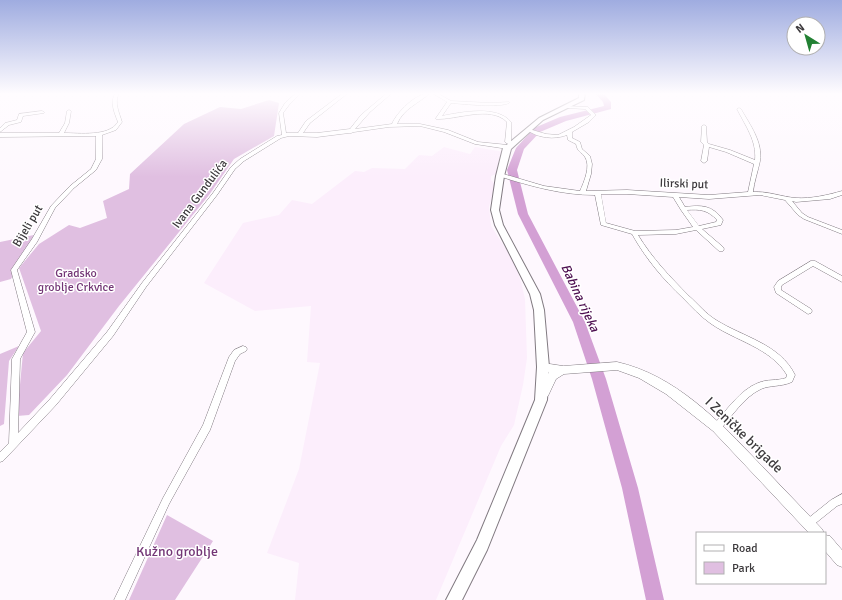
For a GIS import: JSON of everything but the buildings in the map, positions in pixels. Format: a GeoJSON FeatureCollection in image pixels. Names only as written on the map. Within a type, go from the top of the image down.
{"type":"FeatureCollection","features":[{"type":"Feature","properties":{"kind":"main road"},"geometry":{"type":"LineString","coordinates":[[454,600],[482,545],[541,400],[543,367],[539,310],[535,294],[499,225],[495,210],[510,146],[539,121]]}},
{"type":"Feature","properties":{"kind":"street"},"geometry":{"type":"LineString","coordinates":[[0,131],[7,124],[19,121]]}},
{"type":"Feature","properties":{"kind":"street"},"geometry":{"type":"LineString","coordinates":[[60,135],[68,121]]}},
{"type":"Feature","properties":{"kind":"street"},"geometry":{"type":"LineString","coordinates":[[0,135],[99,134],[112,131],[119,124],[120,121]]}},
{"type":"Feature","properties":{"kind":"street"},"geometry":{"type":"LineString","coordinates":[[282,121],[284,134],[317,136],[394,125],[432,126],[477,143],[510,146],[508,142],[508,121]]}},
{"type":"Feature","properties":{"kind":"street"},"geometry":{"type":"LineString","coordinates":[[300,134],[309,121]]}},
{"type":"Feature","properties":{"kind":"street"},"geometry":{"type":"LineString","coordinates":[[351,132],[358,121]]}},
{"type":"Feature","properties":{"kind":"street"},"geometry":{"type":"LineString","coordinates":[[394,125],[396,121]]}},
{"type":"Feature","properties":{"kind":"street"},"geometry":{"type":"LineString","coordinates":[[432,126],[436,121]]}},
{"type":"Feature","properties":{"kind":"street"},"geometry":{"type":"LineString","coordinates":[[530,130],[558,137],[585,121]]}},
{"type":"Feature","properties":{"kind":"street"},"geometry":{"type":"LineString","coordinates":[[746,121],[757,146],[758,157],[750,191],[752,193]]}},
{"type":"Feature","properties":{"kind":"street"},"geometry":{"type":"LineString","coordinates":[[704,126],[704,142],[707,145],[728,151],[757,163]]}},
{"type":"Feature","properties":{"kind":"street"},"geometry":{"type":"LineString","coordinates":[[569,131],[570,139],[578,143],[580,150],[589,160],[588,178],[582,192]]}},
{"type":"Feature","properties":{"kind":"street","name":"Bijeli put"},"geometry":{"type":"LineString","coordinates":[[13,444],[16,359],[31,332],[14,270],[35,240],[53,207],[72,187],[93,170],[98,159],[99,134]]}},
{"type":"Feature","properties":{"kind":"street","name":"Ivana Gundulića"},"geometry":{"type":"LineString","coordinates":[[0,458],[54,402],[110,334],[233,168],[242,160],[284,134]]}},
{"type":"Feature","properties":{"kind":"street"},"geometry":{"type":"LineString","coordinates":[[704,161],[707,145]]}},
{"type":"Feature","properties":{"kind":"street","name":"Ilirski put"},"geometry":{"type":"LineString","coordinates":[[504,176],[544,188],[598,193],[627,192],[709,197],[752,193],[787,199],[813,200],[830,197],[842,192]]}},
{"type":"Feature","properties":{"kind":"street"},"geometry":{"type":"LineString","coordinates":[[598,193],[602,223],[634,233],[676,232],[719,224],[720,220],[704,207],[683,209]]}},
{"type":"Feature","properties":{"kind":"street"},"geometry":{"type":"LineString","coordinates":[[676,196],[683,209],[697,228],[721,249]]}},
{"type":"Feature","properties":{"kind":"street"},"geometry":{"type":"LineString","coordinates":[[787,199],[800,214],[806,218],[842,232]]}},
{"type":"Feature","properties":{"kind":"street"},"geometry":{"type":"LineString","coordinates":[[634,233],[654,265],[704,315],[714,323],[772,355],[788,369],[791,375],[789,380],[782,383],[759,386],[744,398],[717,427]]}},
{"type":"Feature","properties":{"kind":"street"},"geometry":{"type":"LineString","coordinates":[[808,311],[778,290],[777,287],[780,283],[813,264],[842,279]]}},
{"type":"Feature","properties":{"kind":"street"},"geometry":{"type":"LineString","coordinates":[[119,600],[166,501],[207,427],[232,359],[237,352],[243,349]]}},
{"type":"Feature","properties":{"kind":"street","name":"I Zeničke brigade"},"geometry":{"type":"LineString","coordinates":[[543,367],[563,370],[588,367],[625,367],[657,383],[699,412],[717,427],[817,532]]}},
{"type":"Feature","properties":{"kind":"street"},"geometry":{"type":"LineString","coordinates":[[541,400],[552,376],[563,370]]}},
{"type":"Feature","properties":{"kind":"street"},"geometry":{"type":"LineString","coordinates":[[809,523],[834,503],[842,499]]}},
{"type":"Feature","properties":{"kind":"street"},"geometry":{"type":"LineString","coordinates":[[826,542],[842,560]]}},
{"type":"Feature","properties":{"kind":"shaded area"},"geometry":{"type":"Polygon","coordinates":[[[444,147],[470,154],[475,147],[504,152],[496,174],[491,176],[491,180],[495,184],[489,207],[491,226],[515,263],[525,299],[527,358],[523,385],[514,425],[501,446],[436,600],[295,600],[299,563],[267,553],[299,469],[320,363],[307,362],[311,306],[255,311],[204,283],[243,223],[279,215],[292,200],[312,204],[355,171],[364,172],[372,168],[405,169],[419,155],[432,156],[444,147]]]}},
{"type":"Feature","properties":{"kind":"green space","name":"Gradsko groblje Crkvice"},"geometry":{"type":"Polygon","coordinates":[[[190,121],[276,121],[274,136],[234,159],[209,195],[119,306],[67,375],[29,415],[17,416],[23,353],[41,331],[19,268],[39,244],[69,225],[80,228],[107,218],[103,201],[129,189],[130,174],[184,124],[190,121]]]}},
{"type":"Feature","properties":{"kind":"green space"},"geometry":{"type":"Polygon","coordinates":[[[34,235],[11,279],[0,282],[0,242],[34,235]]]}},
{"type":"Feature","properties":{"kind":"green space"},"geometry":{"type":"Polygon","coordinates":[[[19,346],[9,361],[4,424],[0,426],[0,354],[19,346]]]}},
{"type":"Feature","properties":{"kind":"green space","name":"Kužno groblje"},"geometry":{"type":"Polygon","coordinates":[[[167,515],[213,541],[175,600],[129,600],[167,515]]]}},
{"type":"Feature","properties":{"kind":"waterway","name":"Babina rijeka"},"geometry":{"type":"LineString","coordinates":[[558,121],[537,130],[520,148],[512,170],[523,214],[579,322],[599,379],[630,488],[655,600]]}}]}
